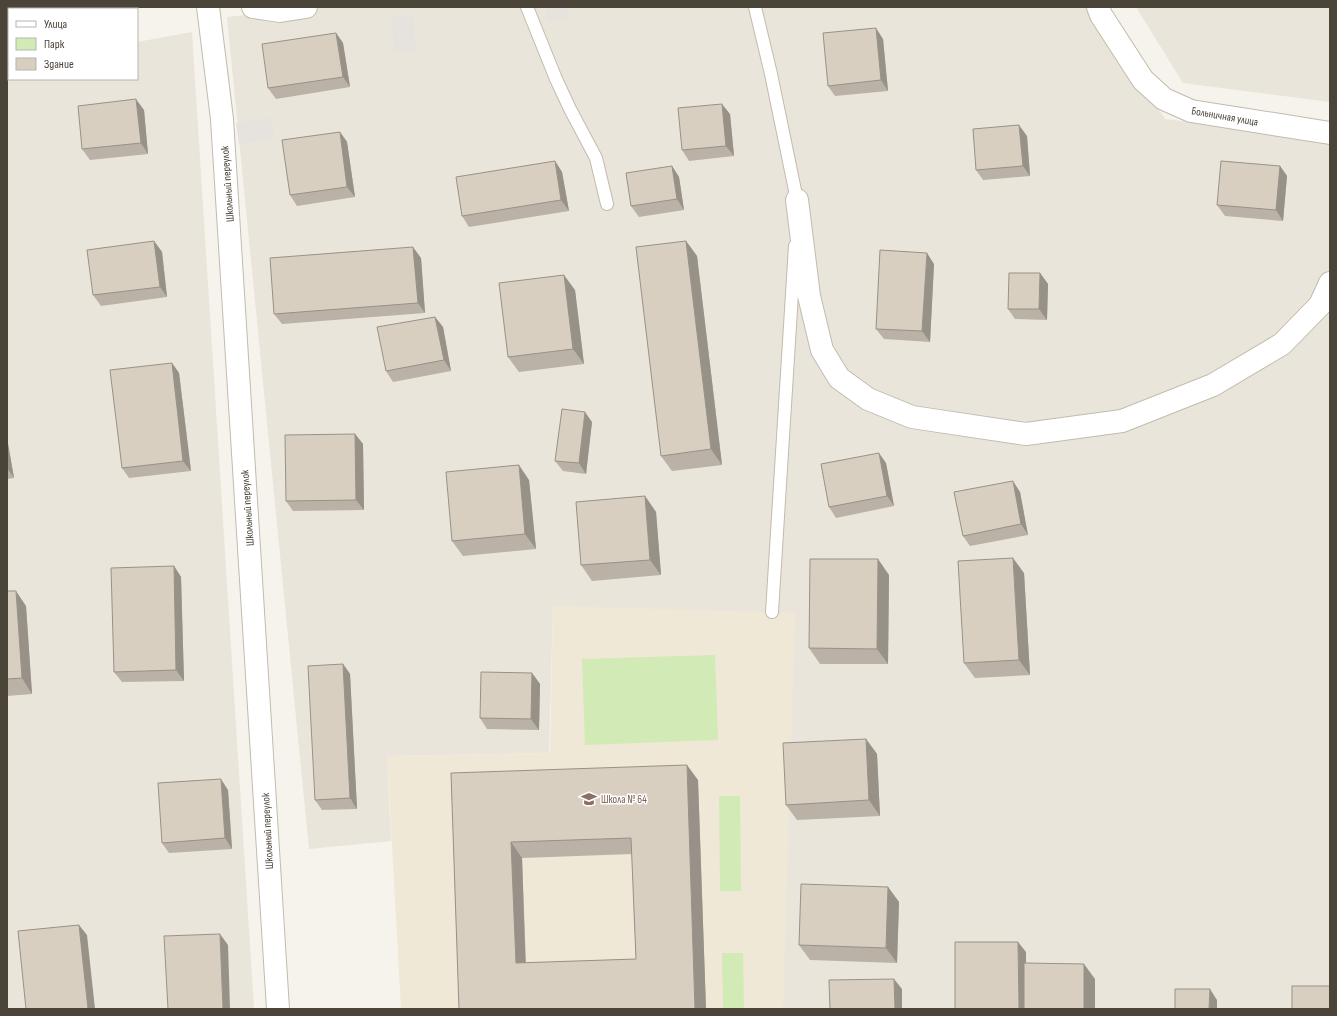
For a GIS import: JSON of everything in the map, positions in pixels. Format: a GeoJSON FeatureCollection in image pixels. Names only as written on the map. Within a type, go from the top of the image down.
{"type":"FeatureCollection","features":[{"type":"Feature","properties":{"kind":"street"},"geometry":{"type":"LineString","coordinates":[[86,8],[102,7]]}},
{"type":"Feature","properties":{"kind":"street","name":"Школьный переулок"},"geometry":{"type":"LineString","coordinates":[[208,7],[222,119],[278,1009]]}},
{"type":"Feature","properties":{"kind":"street"},"geometry":{"type":"LineString","coordinates":[[253,7],[280,11],[306,7]]}},
{"type":"Feature","properties":{"kind":"street","name":"Больничная улица"},"geometry":{"type":"LineString","coordinates":[[1098,7],[1101,15],[1143,80],[1164,99],[1191,111],[1330,133]]}},
{"type":"Feature","properties":{"kind":"street"},"geometry":{"type":"LineString","coordinates":[[797,200],[809,296],[822,350],[839,378],[868,399],[912,417],[1026,434],[1122,421],[1213,385],[1282,344],[1320,304],[1330,283]]}},
{"type":"Feature","properties":{"kind":"lane"},"geometry":{"type":"LineString","coordinates":[[527,7],[570,110],[596,158],[607,204]]}},
{"type":"Feature","properties":{"kind":"lane"},"geometry":{"type":"LineString","coordinates":[[755,7],[773,81],[797,200],[772,612]]}},
{"type":"Feature","properties":{"kind":"shaded area"},"geometry":{"type":"Polygon","coordinates":[[[319,7],[1090,7],[1165,119],[1330,140],[1330,1009],[783,1009],[553,606],[549,753],[387,756],[391,841],[309,849],[227,17],[319,7]]]}},
{"type":"Feature","properties":{"kind":"shaded area"},"geometry":{"type":"Polygon","coordinates":[[[546,7],[567,7],[568,19],[547,21],[546,7]]]}},
{"type":"Feature","properties":{"kind":"shaded area"},"geometry":{"type":"Polygon","coordinates":[[[1136,7],[1330,7],[1330,102],[1183,83],[1136,7]]]}},
{"type":"Feature","properties":{"kind":"shaded area"},"geometry":{"type":"Polygon","coordinates":[[[413,15],[416,50],[394,52],[392,16],[413,15]]]}},
{"type":"Feature","properties":{"kind":"shaded area"},"geometry":{"type":"Polygon","coordinates":[[[192,32],[254,1009],[7,1009],[7,68],[8,80],[138,80],[138,42],[192,32]]]}},
{"type":"Feature","properties":{"kind":"shaded area"},"geometry":{"type":"Polygon","coordinates":[[[272,118],[274,139],[239,144],[236,123],[272,118]]]}},
{"type":"Feature","properties":{"kind":"shaded area","name":"Школа № 64"},"geometry":{"type":"Polygon","coordinates":[[[553,606],[795,613],[783,1009],[401,1009],[387,756],[550,753],[553,606]]]}},
{"type":"Feature","properties":{"kind":"green space"},"geometry":{"type":"Polygon","coordinates":[[[715,655],[718,740],[585,745],[582,659],[715,655]]]}},
{"type":"Feature","properties":{"kind":"green space"},"geometry":{"type":"Polygon","coordinates":[[[719,796],[740,796],[741,891],[720,891],[719,796]]]}},
{"type":"Feature","properties":{"kind":"green space"},"geometry":{"type":"Polygon","coordinates":[[[722,953],[743,953],[744,1009],[723,1009],[722,953]]]}},
{"type":"Feature","properties":{"kind":"building"},"geometry":{"type":"Polygon","coordinates":[[[876,28],[881,80],[828,86],[823,33],[876,28]]]}},
{"type":"Feature","properties":{"kind":"building"},"geometry":{"type":"Polygon","coordinates":[[[336,33],[343,77],[268,88],[262,44],[336,33]]]}},
{"type":"Feature","properties":{"kind":"building"},"geometry":{"type":"Polygon","coordinates":[[[136,99],[141,143],[82,149],[78,106],[136,99]]]}},
{"type":"Feature","properties":{"kind":"building"},"geometry":{"type":"Polygon","coordinates":[[[722,104],[726,146],[682,150],[678,108],[722,104]]]}},
{"type":"Feature","properties":{"kind":"building"},"geometry":{"type":"Polygon","coordinates":[[[1019,125],[1023,166],[976,170],[973,129],[1019,125]]]}},
{"type":"Feature","properties":{"kind":"building"},"geometry":{"type":"Polygon","coordinates":[[[340,132],[347,187],[290,195],[282,140],[340,132]]]}},
{"type":"Feature","properties":{"kind":"building"},"geometry":{"type":"Polygon","coordinates":[[[555,161],[561,200],[462,216],[456,177],[555,161]]]}},
{"type":"Feature","properties":{"kind":"building"},"geometry":{"type":"Polygon","coordinates":[[[1221,161],[1280,166],[1276,210],[1217,205],[1221,161]]]}},
{"type":"Feature","properties":{"kind":"building"},"geometry":{"type":"Polygon","coordinates":[[[672,166],[677,199],[631,206],[626,173],[672,166]]]}},
{"type":"Feature","properties":{"kind":"building"},"geometry":{"type":"Polygon","coordinates":[[[154,241],[160,287],[93,295],[87,250],[154,241]]]}},
{"type":"Feature","properties":{"kind":"building"},"geometry":{"type":"Polygon","coordinates":[[[686,241],[711,449],[661,456],[636,247],[686,241]]]}},
{"type":"Feature","properties":{"kind":"building"},"geometry":{"type":"Polygon","coordinates":[[[413,247],[418,303],[274,314],[270,258],[413,247]]]}},
{"type":"Feature","properties":{"kind":"building"},"geometry":{"type":"Polygon","coordinates":[[[880,250],[927,253],[922,331],[876,329],[880,250]]]}},
{"type":"Feature","properties":{"kind":"building"},"geometry":{"type":"Polygon","coordinates":[[[1009,273],[1040,273],[1039,309],[1008,309],[1009,273]]]}},
{"type":"Feature","properties":{"kind":"building"},"geometry":{"type":"Polygon","coordinates":[[[564,275],[573,349],[508,357],[499,283],[564,275]]]}},
{"type":"Feature","properties":{"kind":"building"},"geometry":{"type":"Polygon","coordinates":[[[435,317],[444,360],[386,371],[377,327],[435,317]]]}},
{"type":"Feature","properties":{"kind":"building"},"geometry":{"type":"Polygon","coordinates":[[[172,363],[183,461],[122,468],[110,370],[172,363]]]}},
{"type":"Feature","properties":{"kind":"building"},"geometry":{"type":"Polygon","coordinates":[[[562,409],[585,412],[579,463],[555,461],[562,409]]]}},
{"type":"Feature","properties":{"kind":"building"},"geometry":{"type":"Polygon","coordinates":[[[355,434],[356,500],[286,501],[285,435],[355,434]]]}},
{"type":"Feature","properties":{"kind":"building"},"geometry":{"type":"Polygon","coordinates":[[[879,453],[887,496],[829,507],[821,464],[879,453]]]}},
{"type":"Feature","properties":{"kind":"building"},"geometry":{"type":"Polygon","coordinates":[[[519,465],[525,534],[452,541],[446,472],[519,465]]]}},
{"type":"Feature","properties":{"kind":"building"},"geometry":{"type":"Polygon","coordinates":[[[1013,481],[1021,524],[963,536],[954,492],[1013,481]]]}},
{"type":"Feature","properties":{"kind":"building"},"geometry":{"type":"Polygon","coordinates":[[[645,496],[650,560],[581,565],[576,502],[645,496]]]}},
{"type":"Feature","properties":{"kind":"building"},"geometry":{"type":"Polygon","coordinates":[[[1013,558],[1019,660],[964,663],[958,561],[1013,558]]]}},
{"type":"Feature","properties":{"kind":"building"},"geometry":{"type":"Polygon","coordinates":[[[810,559],[878,559],[877,649],[809,648],[810,559]]]}},
{"type":"Feature","properties":{"kind":"building"},"geometry":{"type":"Polygon","coordinates":[[[174,566],[176,670],[114,672],[111,568],[174,566]]]}},
{"type":"Feature","properties":{"kind":"building"},"geometry":{"type":"Polygon","coordinates":[[[7,591],[16,591],[22,678],[7,679],[7,591]]]}},
{"type":"Feature","properties":{"kind":"building"},"geometry":{"type":"Polygon","coordinates":[[[343,664],[350,798],[315,800],[308,666],[343,664]]]}},
{"type":"Feature","properties":{"kind":"building"},"geometry":{"type":"Polygon","coordinates":[[[481,672],[532,673],[531,719],[480,718],[481,672]]]}},
{"type":"Feature","properties":{"kind":"building"},"geometry":{"type":"Polygon","coordinates":[[[866,739],[869,800],[786,805],[783,743],[866,739]]]}},
{"type":"Feature","properties":{"kind":"building"},"geometry":{"type":"Polygon","coordinates":[[[687,765],[695,1009],[459,1009],[451,773],[687,765]],[[631,838],[511,842],[516,963],[636,959],[631,838]]]}},
{"type":"Feature","properties":{"kind":"building"},"geometry":{"type":"Polygon","coordinates":[[[221,779],[225,838],[162,843],[158,783],[221,779]]]}},
{"type":"Feature","properties":{"kind":"building"},"geometry":{"type":"Polygon","coordinates":[[[801,884],[888,887],[886,948],[799,945],[801,884]]]}},
{"type":"Feature","properties":{"kind":"building"},"geometry":{"type":"Polygon","coordinates":[[[79,925],[88,1009],[26,1009],[18,931],[79,925]]]}},
{"type":"Feature","properties":{"kind":"building"},"geometry":{"type":"Polygon","coordinates":[[[220,934],[223,1009],[168,1009],[164,936],[220,934]]]}},
{"type":"Feature","properties":{"kind":"building"},"geometry":{"type":"Polygon","coordinates":[[[955,942],[1018,942],[1019,1009],[955,1009],[955,942]]]}},
{"type":"Feature","properties":{"kind":"building"},"geometry":{"type":"Polygon","coordinates":[[[1024,963],[1084,964],[1084,1009],[1024,1009],[1024,963]]]}},
{"type":"Feature","properties":{"kind":"building"},"geometry":{"type":"Polygon","coordinates":[[[894,979],[895,1009],[830,1009],[829,980],[894,979]]]}},
{"type":"Feature","properties":{"kind":"building"},"geometry":{"type":"Polygon","coordinates":[[[1292,986],[1330,986],[1330,1009],[1292,1009],[1292,986]]]}},
{"type":"Feature","properties":{"kind":"building"},"geometry":{"type":"Polygon","coordinates":[[[1175,989],[1210,989],[1209,1009],[1175,1009],[1175,989]]]}},
{"type":"Feature","properties":{"kind":"place","name":"Школа № 64"},"geometry":{"type":"Point","coordinates":[589,799]}}]}
